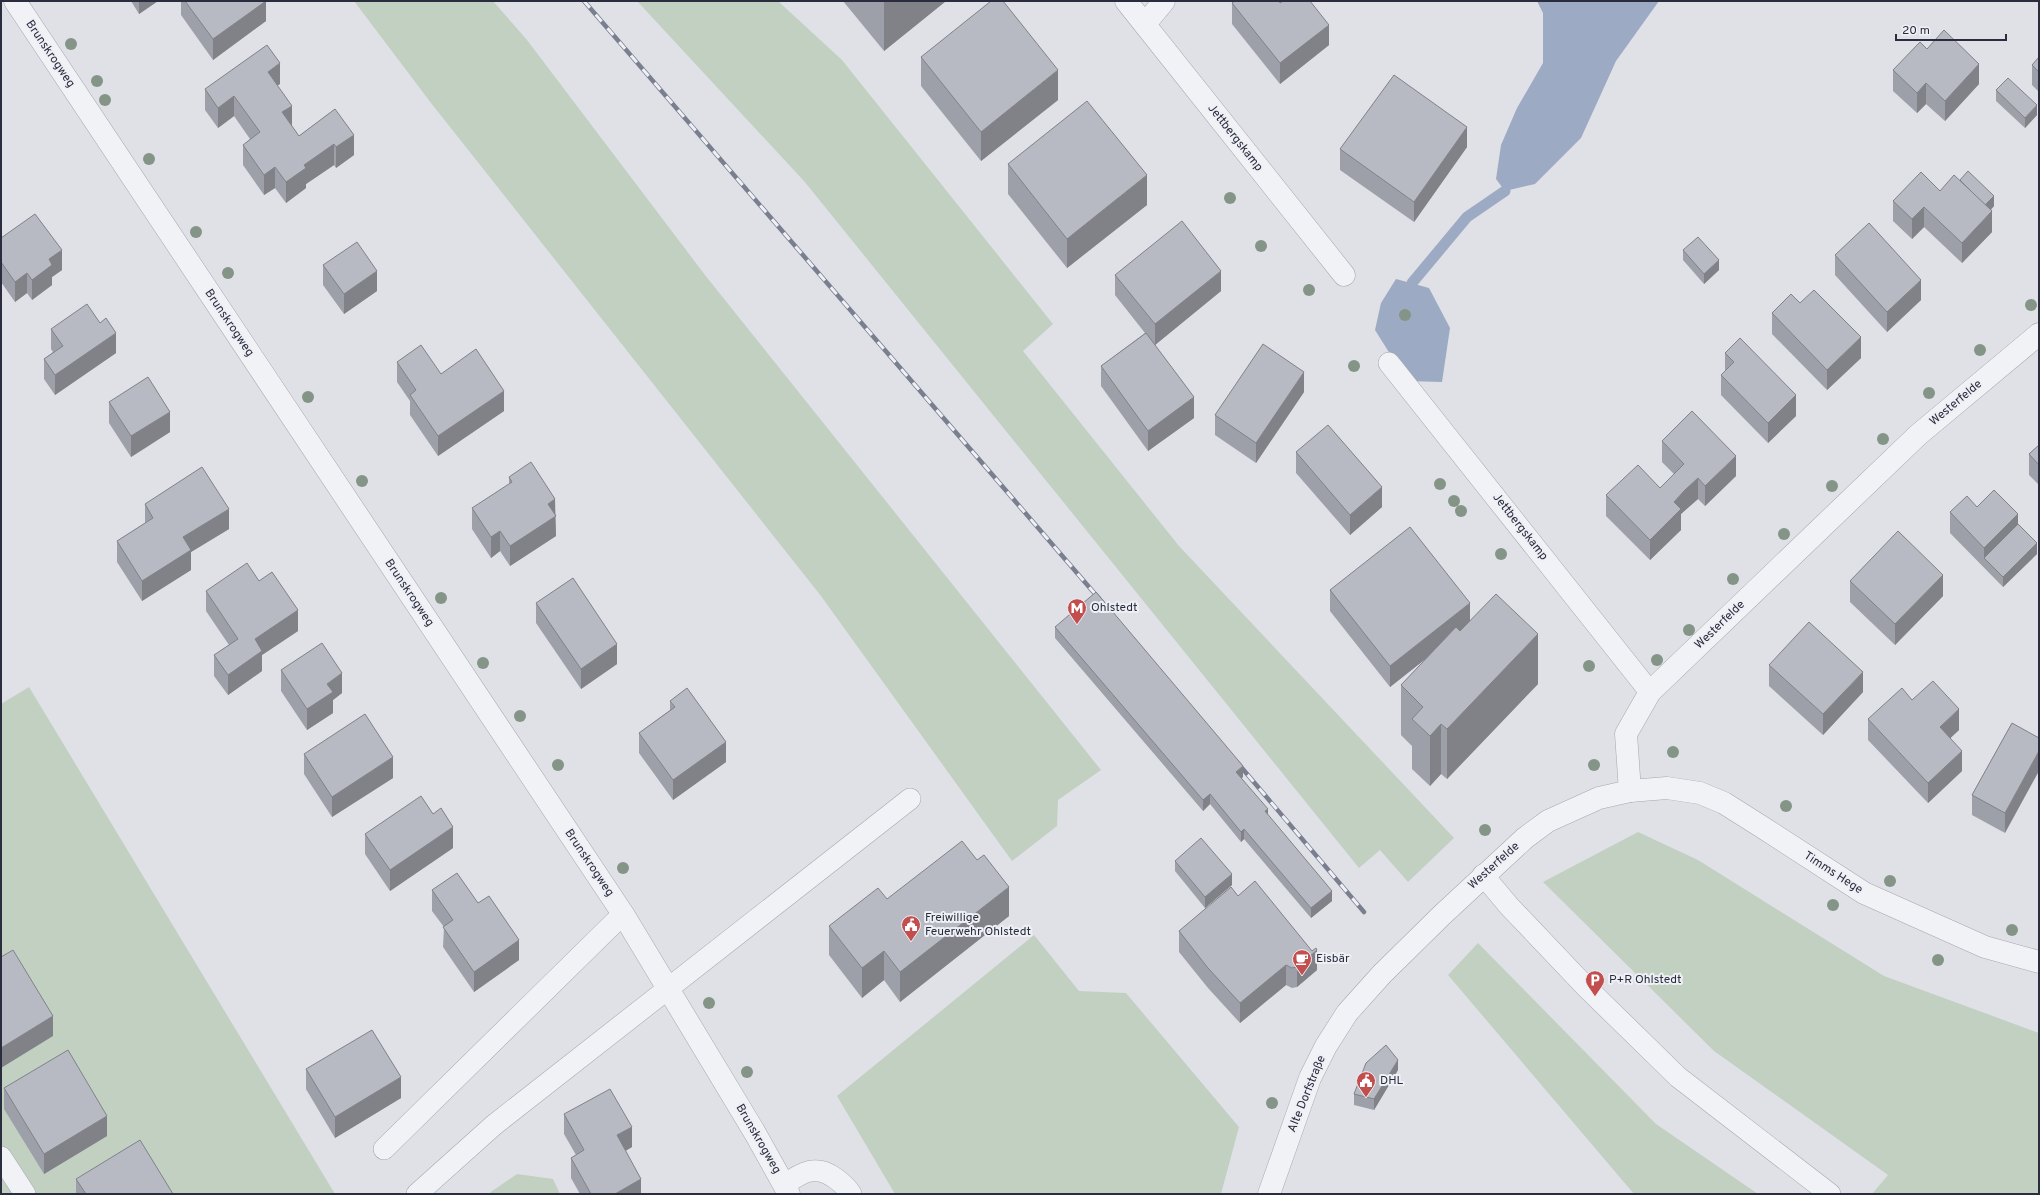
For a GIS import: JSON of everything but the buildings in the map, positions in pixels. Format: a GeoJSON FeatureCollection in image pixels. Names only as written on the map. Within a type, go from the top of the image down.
{"type":"FeatureCollection","features":[{"type":"Feature","properties":{"kind":"street","name":"Brunskrogweg"},"geometry":{"type":"LineString","coordinates":[[15,1],[623,914],[756,1133],[787,1190]]}},
{"type":"Feature","properties":{"kind":"street","name":"Jettbergskamp"},"geometry":{"type":"LineString","coordinates":[[1126,1],[1344,275]]}},
{"type":"Feature","properties":{"kind":"street"},"geometry":{"type":"LineString","coordinates":[[1145,24],[1164,1]]}},
{"type":"Feature","properties":{"kind":"street","name":"Westerfelde"},"geometry":{"type":"LineString","coordinates":[[1442,915],[1483,875],[1525,838],[1548,821],[1599,798],[1630,791],[1626,734],[1650,692],[1918,435],[2039,334]]}},
{"type":"Feature","properties":{"kind":"street","name":"Timms Hege"},"geometry":{"type":"LineString","coordinates":[[1630,791],[1667,788],[1700,793],[1724,804],[1762,826],[1864,893],[1986,947],[2039,962]]}},
{"type":"Feature","properties":{"kind":"street","name":"Alte Dorfstraße"},"geometry":{"type":"LineString","coordinates":[[1269,1194],[1310,1078],[1340,1022],[1363,994],[1442,915]]}},
{"type":"Feature","properties":{"kind":"lane","name":"Jettbergskamp"},"geometry":{"type":"LineString","coordinates":[[1389,363],[1650,692]]}},
{"type":"Feature","properties":{"kind":"lane"},"geometry":{"type":"LineString","coordinates":[[417,1194],[494,1125],[910,799]]}},
{"type":"Feature","properties":{"kind":"lane"},"geometry":{"type":"LineString","coordinates":[[1483,875],[1509,906],[1586,987],[1678,1076],[1830,1194]]}},
{"type":"Feature","properties":{"kind":"lane"},"geometry":{"type":"LineString","coordinates":[[384,1149],[623,914]]}},
{"type":"Feature","properties":{"kind":"lane"},"geometry":{"type":"LineString","coordinates":[[1,1157],[25,1194]]}},
{"type":"Feature","properties":{"kind":"lane"},"geometry":{"type":"LineString","coordinates":[[787,1190],[794,1177],[810,1170],[826,1171],[847,1187],[851,1194]]}},
{"type":"Feature","properties":{"kind":"green space"},"geometry":{"type":"Polygon","coordinates":[[[354,1],[493,1],[527,40],[705,275],[1101,770],[1058,800],[1057,826],[1012,861],[821,596],[431,103],[354,1]]]}},
{"type":"Feature","properties":{"kind":"green space"},"geometry":{"type":"Polygon","coordinates":[[[637,1],[778,1],[842,60],[1053,324],[1023,351],[1179,546],[1454,838],[1408,882],[1380,850],[1359,868],[804,181],[637,1]]]}},
{"type":"Feature","properties":{"kind":"green space"},"geometry":{"type":"Polygon","coordinates":[[[29,687],[335,1194],[1,1194],[1,704],[29,687]]]}},
{"type":"Feature","properties":{"kind":"green space"},"geometry":{"type":"Polygon","coordinates":[[[1638,832],[1698,860],[1884,976],[2039,1033],[2039,1194],[1872,1194],[1888,1175],[1714,1051],[1543,882],[1638,832]]]}},
{"type":"Feature","properties":{"kind":"green space"},"geometry":{"type":"Polygon","coordinates":[[[1034,935],[1079,991],[1126,993],[1239,1127],[1221,1194],[895,1194],[837,1096],[1034,935]]]}},
{"type":"Feature","properties":{"kind":"green space"},"geometry":{"type":"Polygon","coordinates":[[[1478,943],[1656,1124],[1758,1194],[1634,1194],[1448,975],[1478,943]]]}},
{"type":"Feature","properties":{"kind":"green space"},"geometry":{"type":"Polygon","coordinates":[[[517,1174],[553,1179],[560,1194],[488,1194],[517,1174]]]}},
{"type":"Feature","properties":{"kind":"water"},"geometry":{"type":"Polygon","coordinates":[[[1537,1],[1659,1],[1616,61],[1581,138],[1535,184],[1505,191],[1496,179],[1501,145],[1517,108],[1543,63],[1543,13],[1537,1]]]}},
{"type":"Feature","properties":{"kind":"water"},"geometry":{"type":"Polygon","coordinates":[[[1396,279],[1429,288],[1450,328],[1442,382],[1407,381],[1375,330],[1381,303],[1396,279]]]}},
{"type":"Feature","properties":{"kind":"waterway"},"geometry":{"type":"LineString","coordinates":[[1412,283],[1467,217],[1505,191]]}},
{"type":"Feature","properties":{"kind":"railway"},"geometry":{"type":"LineString","coordinates":[[584,1],[1102,602]]}},
{"type":"Feature","properties":{"kind":"railway"},"geometry":{"type":"LineString","coordinates":[[1236,761],[1364,912]]}},
{"type":"Feature","properties":{"kind":"place","name":"Ohlstedt"},"geometry":{"type":"Point","coordinates":[1077,625]}},
{"type":"Feature","properties":{"kind":"place","name":"Freiwillige Feuerwehr Ohlstedt"},"geometry":{"type":"Point","coordinates":[911,942]}},
{"type":"Feature","properties":{"kind":"place","name":"Eisbär"},"geometry":{"type":"Point","coordinates":[1302,976]}},
{"type":"Feature","properties":{"kind":"place","name":"P+R Ohlstedt"},"geometry":{"type":"Point","coordinates":[1595,997]}},
{"type":"Feature","properties":{"kind":"place","name":"DHL"},"geometry":{"type":"Point","coordinates":[1366,1098]}}]}
